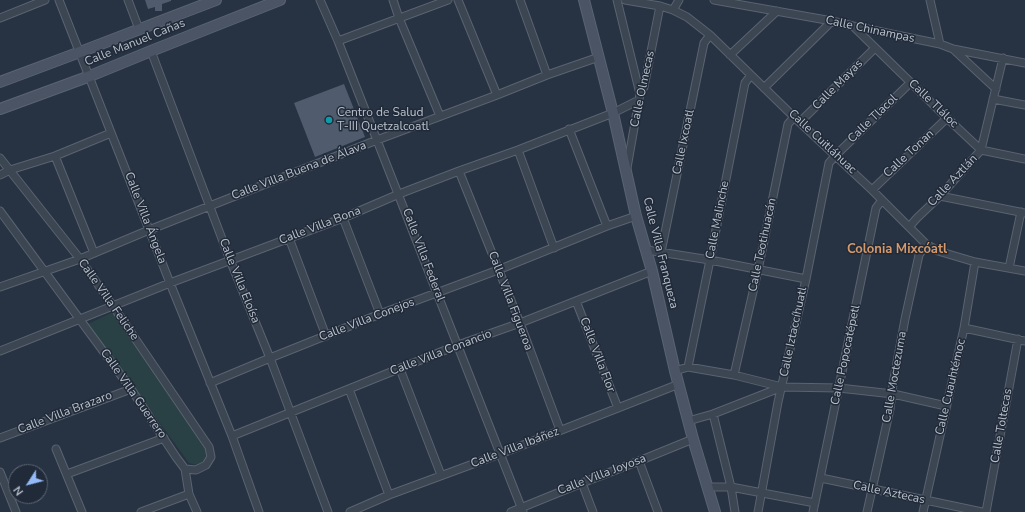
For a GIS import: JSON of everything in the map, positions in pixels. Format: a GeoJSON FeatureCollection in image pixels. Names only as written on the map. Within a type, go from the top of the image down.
{"type":"FeatureCollection","features":[{"type":"Feature","properties":{"kind":"street"},"geometry":{"type":"LineString","coordinates":[[0,18],[45,0]]}},
{"type":"Feature","properties":{"kind":"street","name":"Calle Villa Ángela"},"geometry":{"type":"LineString","coordinates":[[60,0],[149,230],[232,436]]}},
{"type":"Feature","properties":{"kind":"street"},"geometry":{"type":"LineString","coordinates":[[128,0],[140,30]]}},
{"type":"Feature","properties":{"kind":"street","name":"Calle Manuel Cañas"},"geometry":{"type":"LineString","coordinates":[[0,82],[216,0]]}},
{"type":"Feature","properties":{"kind":"street","name":"Calle Manuel Cañas"},"geometry":{"type":"LineString","coordinates":[[0,109],[90,76],[280,0]]}},
{"type":"Feature","properties":{"kind":"street","name":"Calle Villa Federal"},"geometry":{"type":"LineString","coordinates":[[320,0],[378,140],[522,510]]}},
{"type":"Feature","properties":{"kind":"street"},"geometry":{"type":"LineString","coordinates":[[392,0],[440,116]]}},
{"type":"Feature","properties":{"kind":"street"},"geometry":{"type":"LineString","coordinates":[[338,41],[448,0]]}},
{"type":"Feature","properties":{"kind":"street"},"geometry":{"type":"LineString","coordinates":[[458,0],[497,95]]}},
{"type":"Feature","properties":{"kind":"street"},"geometry":{"type":"LineString","coordinates":[[520,0],[547,75]]}},
{"type":"Feature","properties":{"kind":"street","name":"Calle Villa Franqueza"},"geometry":{"type":"LineString","coordinates":[[584,0],[613,113],[636,216],[647,250],[675,371],[693,439],[715,512]]}},
{"type":"Feature","properties":{"kind":"street"},"geometry":{"type":"LineString","coordinates":[[617,0],[640,97]]}},
{"type":"Feature","properties":{"kind":"street","name":"Calle Cuitláhuac"},"geometry":{"type":"LineString","coordinates":[[625,0],[674,10],[687,17],[710,35],[794,117],[836,155],[926,244],[938,251],[976,262],[1025,270]]}},
{"type":"Feature","properties":{"kind":"street"},"geometry":{"type":"LineString","coordinates":[[674,10],[679,0]]}},
{"type":"Feature","properties":{"kind":"street","name":"Calle Chinampas"},"geometry":{"type":"LineString","coordinates":[[714,0],[832,21],[940,44],[953,49],[1025,63]]}},
{"type":"Feature","properties":{"kind":"street"},"geometry":{"type":"LineString","coordinates":[[930,0],[940,44]]}},
{"type":"Feature","properties":{"kind":"street","name":"Calle Olmecas"},"geometry":{"type":"LineString","coordinates":[[626,171],[640,97],[644,88],[660,6]]}},
{"type":"Feature","properties":{"kind":"street"},"geometry":{"type":"LineString","coordinates":[[730,55],[777,11]]}},
{"type":"Feature","properties":{"kind":"street"},"geometry":{"type":"LineString","coordinates":[[764,88],[832,21]]}},
{"type":"Feature","properties":{"kind":"street","name":"Calle Tláloc"},"geometry":{"type":"LineString","coordinates":[[853,26],[910,83],[982,150]]}},
{"type":"Feature","properties":{"kind":"street","name":"Calle Ixcoatl"},"geometry":{"type":"LineString","coordinates":[[661,252],[704,43],[710,35]]}},
{"type":"Feature","properties":{"kind":"street","name":"Calle Mayas"},"geometry":{"type":"LineString","coordinates":[[800,122],[875,48]]}},
{"type":"Feature","properties":{"kind":"street"},"geometry":{"type":"LineString","coordinates":[[953,49],[996,89]]}},
{"type":"Feature","properties":{"kind":"street","name":"Calle Villa Eloísa"},"geometry":{"type":"LineString","coordinates":[[150,51],[230,260],[270,358],[328,512]]}},
{"type":"Feature","properties":{"kind":"street","name":"Calle Villa Buena de Álava"},"geometry":{"type":"LineString","coordinates":[[0,287],[80,259],[149,230],[378,140],[598,57]]}},
{"type":"Feature","properties":{"kind":"street","name":"Calle Aztlán"},"geometry":{"type":"LineString","coordinates":[[909,227],[982,150],[1003,58]]}},
{"type":"Feature","properties":{"kind":"street","name":"Calle Malinche"},"geometry":{"type":"LineString","coordinates":[[688,367],[745,82],[751,75]]}},
{"type":"Feature","properties":{"kind":"street","name":"Calle Tlacol"},"geometry":{"type":"LineString","coordinates":[[836,155],[910,83]]}},
{"type":"Feature","properties":{"kind":"street","name":"Calle Villa Bona"},"geometry":{"type":"LineString","coordinates":[[0,351],[170,283],[343,218],[399,194],[613,113],[640,97]]}},
{"type":"Feature","properties":{"kind":"street"},"geometry":{"type":"LineString","coordinates":[[993,99],[1025,105]]}},
{"type":"Feature","properties":{"kind":"street","name":"Calle Teotihuacán"},"geometry":{"type":"LineString","coordinates":[[734,375],[758,270],[788,124],[794,117]]}},
{"type":"Feature","properties":{"kind":"street","name":"Calle Tonan"},"geometry":{"type":"LineString","coordinates":[[872,190],[947,118]]}},
{"type":"Feature","properties":{"kind":"street"},"geometry":{"type":"LineString","coordinates":[[569,129],[607,226]]}},
{"type":"Feature","properties":{"kind":"street"},"geometry":{"type":"LineString","coordinates":[[0,175],[10,170],[54,156],[111,133]]}},
{"type":"Feature","properties":{"kind":"street"},"geometry":{"type":"LineString","coordinates":[[518,150],[554,248]]}},
{"type":"Feature","properties":{"kind":"street"},"geometry":{"type":"LineString","coordinates":[[982,150],[1025,159]]}},
{"type":"Feature","properties":{"kind":"street","name":"Calle Iztaccíhuatl"},"geometry":{"type":"LineString","coordinates":[[758,512],[778,402],[806,280],[829,163],[836,155]]}},
{"type":"Feature","properties":{"kind":"street"},"geometry":{"type":"LineString","coordinates":[[54,156],[94,253]]}},
{"type":"Feature","properties":{"kind":"street","name":"Calle Villa Feliche"},"geometry":{"type":"LineString","coordinates":[[0,158],[80,259],[209,447],[211,456],[206,465],[196,470],[185,469]]}},
{"type":"Feature","properties":{"kind":"street","name":"Calle Villa Figueroa"},"geometry":{"type":"LineString","coordinates":[[459,171],[520,323],[560,430]]}},
{"type":"Feature","properties":{"kind":"street"},"geometry":{"type":"LineString","coordinates":[[940,196],[1023,213],[1009,268]]}},
{"type":"Feature","properties":{"kind":"street","name":"Calle Popocatépetl"},"geometry":{"type":"LineString","coordinates":[[813,512],[876,208],[882,200]]}},
{"type":"Feature","properties":{"kind":"street"},"geometry":{"type":"LineString","coordinates":[[0,211],[80,319]]}},
{"type":"Feature","properties":{"kind":"street","name":"Calle Villa Conejos"},"geometry":{"type":"LineString","coordinates":[[210,383],[380,314],[636,216]]}},
{"type":"Feature","properties":{"kind":"street"},"geometry":{"type":"LineString","coordinates":[[343,218],[380,314]]}},
{"type":"Feature","properties":{"kind":"street"},"geometry":{"type":"LineString","coordinates":[[288,238],[326,336]]}},
{"type":"Feature","properties":{"kind":"street","name":"Calle Moctezuma"},"geometry":{"type":"LineString","coordinates":[[867,512],[890,409],[905,319],[919,255],[926,244]]}},
{"type":"Feature","properties":{"kind":"street"},"geometry":{"type":"LineString","coordinates":[[647,250],[710,260],[806,280]]}},
{"type":"Feature","properties":{"kind":"street","name":"Calle Cuauhtémoc"},"geometry":{"type":"LineString","coordinates":[[923,512],[964,328],[976,262]]}},
{"type":"Feature","properties":{"kind":"street","name":"Calle Villa Conancio"},"geometry":{"type":"LineString","coordinates":[[232,436],[458,345],[520,323],[652,271]]}},
{"type":"Feature","properties":{"kind":"street","name":"Calle Villa Flor"},"geometry":{"type":"LineString","coordinates":[[576,301],[618,408]]}},
{"type":"Feature","properties":{"kind":"street","name":"Calle Villa Guerrero"},"geometry":{"type":"LineString","coordinates":[[80,319],[131,389],[185,469]]}},
{"type":"Feature","properties":{"kind":"street"},"geometry":{"type":"LineString","coordinates":[[964,328],[1022,340]]}},
{"type":"Feature","properties":{"kind":"street","name":"Calle Toltecas"},"geometry":{"type":"LineString","coordinates":[[986,512],[1022,340]]}},
{"type":"Feature","properties":{"kind":"street"},"geometry":{"type":"LineString","coordinates":[[675,371],[688,367],[734,375],[782,387],[839,388],[892,394],[946,406]]}},
{"type":"Feature","properties":{"kind":"street"},"geometry":{"type":"LineString","coordinates":[[400,369],[441,475]]}},
{"type":"Feature","properties":{"kind":"street","name":"Calle Villa Ibáñez"},"geometry":{"type":"LineString","coordinates":[[350,512],[389,495],[500,454],[679,384]]}},
{"type":"Feature","properties":{"kind":"street"},"geometry":{"type":"LineString","coordinates":[[688,421],[713,414],[782,387]]}},
{"type":"Feature","properties":{"kind":"street","name":"Calle Villa Brazaro"},"geometry":{"type":"LineString","coordinates":[[0,438],[131,389]]}},
{"type":"Feature","properties":{"kind":"street"},"geometry":{"type":"LineString","coordinates":[[349,389],[389,495]]}},
{"type":"Feature","properties":{"kind":"street"},"geometry":{"type":"LineString","coordinates":[[713,414],[731,487],[735,512]]}},
{"type":"Feature","properties":{"kind":"street"},"geometry":{"type":"LineString","coordinates":[[232,436],[259,512]]}},
{"type":"Feature","properties":{"kind":"street"},"geometry":{"type":"LineString","coordinates":[[67,474],[164,438]]}},
{"type":"Feature","properties":{"kind":"street","name":"Calle Villa Joyosa"},"geometry":{"type":"LineString","coordinates":[[511,512],[522,510],[582,482],[693,439]]}},
{"type":"Feature","properties":{"kind":"street"},"geometry":{"type":"LineString","coordinates":[[56,449],[82,512]]}},
{"type":"Feature","properties":{"kind":"street"},"geometry":{"type":"LineString","coordinates":[[639,461],[658,512]]}},
{"type":"Feature","properties":{"kind":"street"},"geometry":{"type":"LineString","coordinates":[[185,469],[189,494],[197,512]]}},
{"type":"Feature","properties":{"kind":"street"},"geometry":{"type":"LineString","coordinates":[[0,472],[16,512]]}},
{"type":"Feature","properties":{"kind":"street","name":"Calle Aztecas"},"geometry":{"type":"LineString","coordinates":[[821,478],[982,512]]}},
{"type":"Feature","properties":{"kind":"street"},"geometry":{"type":"LineString","coordinates":[[582,482],[594,512]]}},
{"type":"Feature","properties":{"kind":"street"},"geometry":{"type":"LineString","coordinates":[[708,487],[731,487],[815,503]]}},
{"type":"Feature","properties":{"kind":"street"},"geometry":{"type":"LineString","coordinates":[[141,512],[189,494]]}},
{"type":"Feature","properties":{"kind":"green space"},"geometry":{"type":"Polygon","coordinates":[[[113,312],[206,448],[207,455],[203,461],[197,465],[189,463],[88,324],[113,312]]]}},
{"type":"Feature","properties":{"kind":"building"},"geometry":{"type":"Polygon","coordinates":[[[145,0],[171,1],[162,4],[162,11],[155,11],[155,7],[148,9],[145,0]]]}},
{"type":"Feature","properties":{"kind":"building","name":"Centro de Salud T-III Quetzalcoatl"},"geometry":{"type":"Polygon","coordinates":[[[344,84],[365,137],[315,157],[294,103],[344,84]]]}},
{"type":"Feature","properties":{"kind":"place","name":"Centro de Salud T-III Quetzalcoatl"},"geometry":{"type":"Point","coordinates":[329,120]}},
{"type":"Feature","properties":{"kind":"district","name":"Colonia Mixcóatl"},"geometry":{"type":"Point","coordinates":[897,250]}}]}
